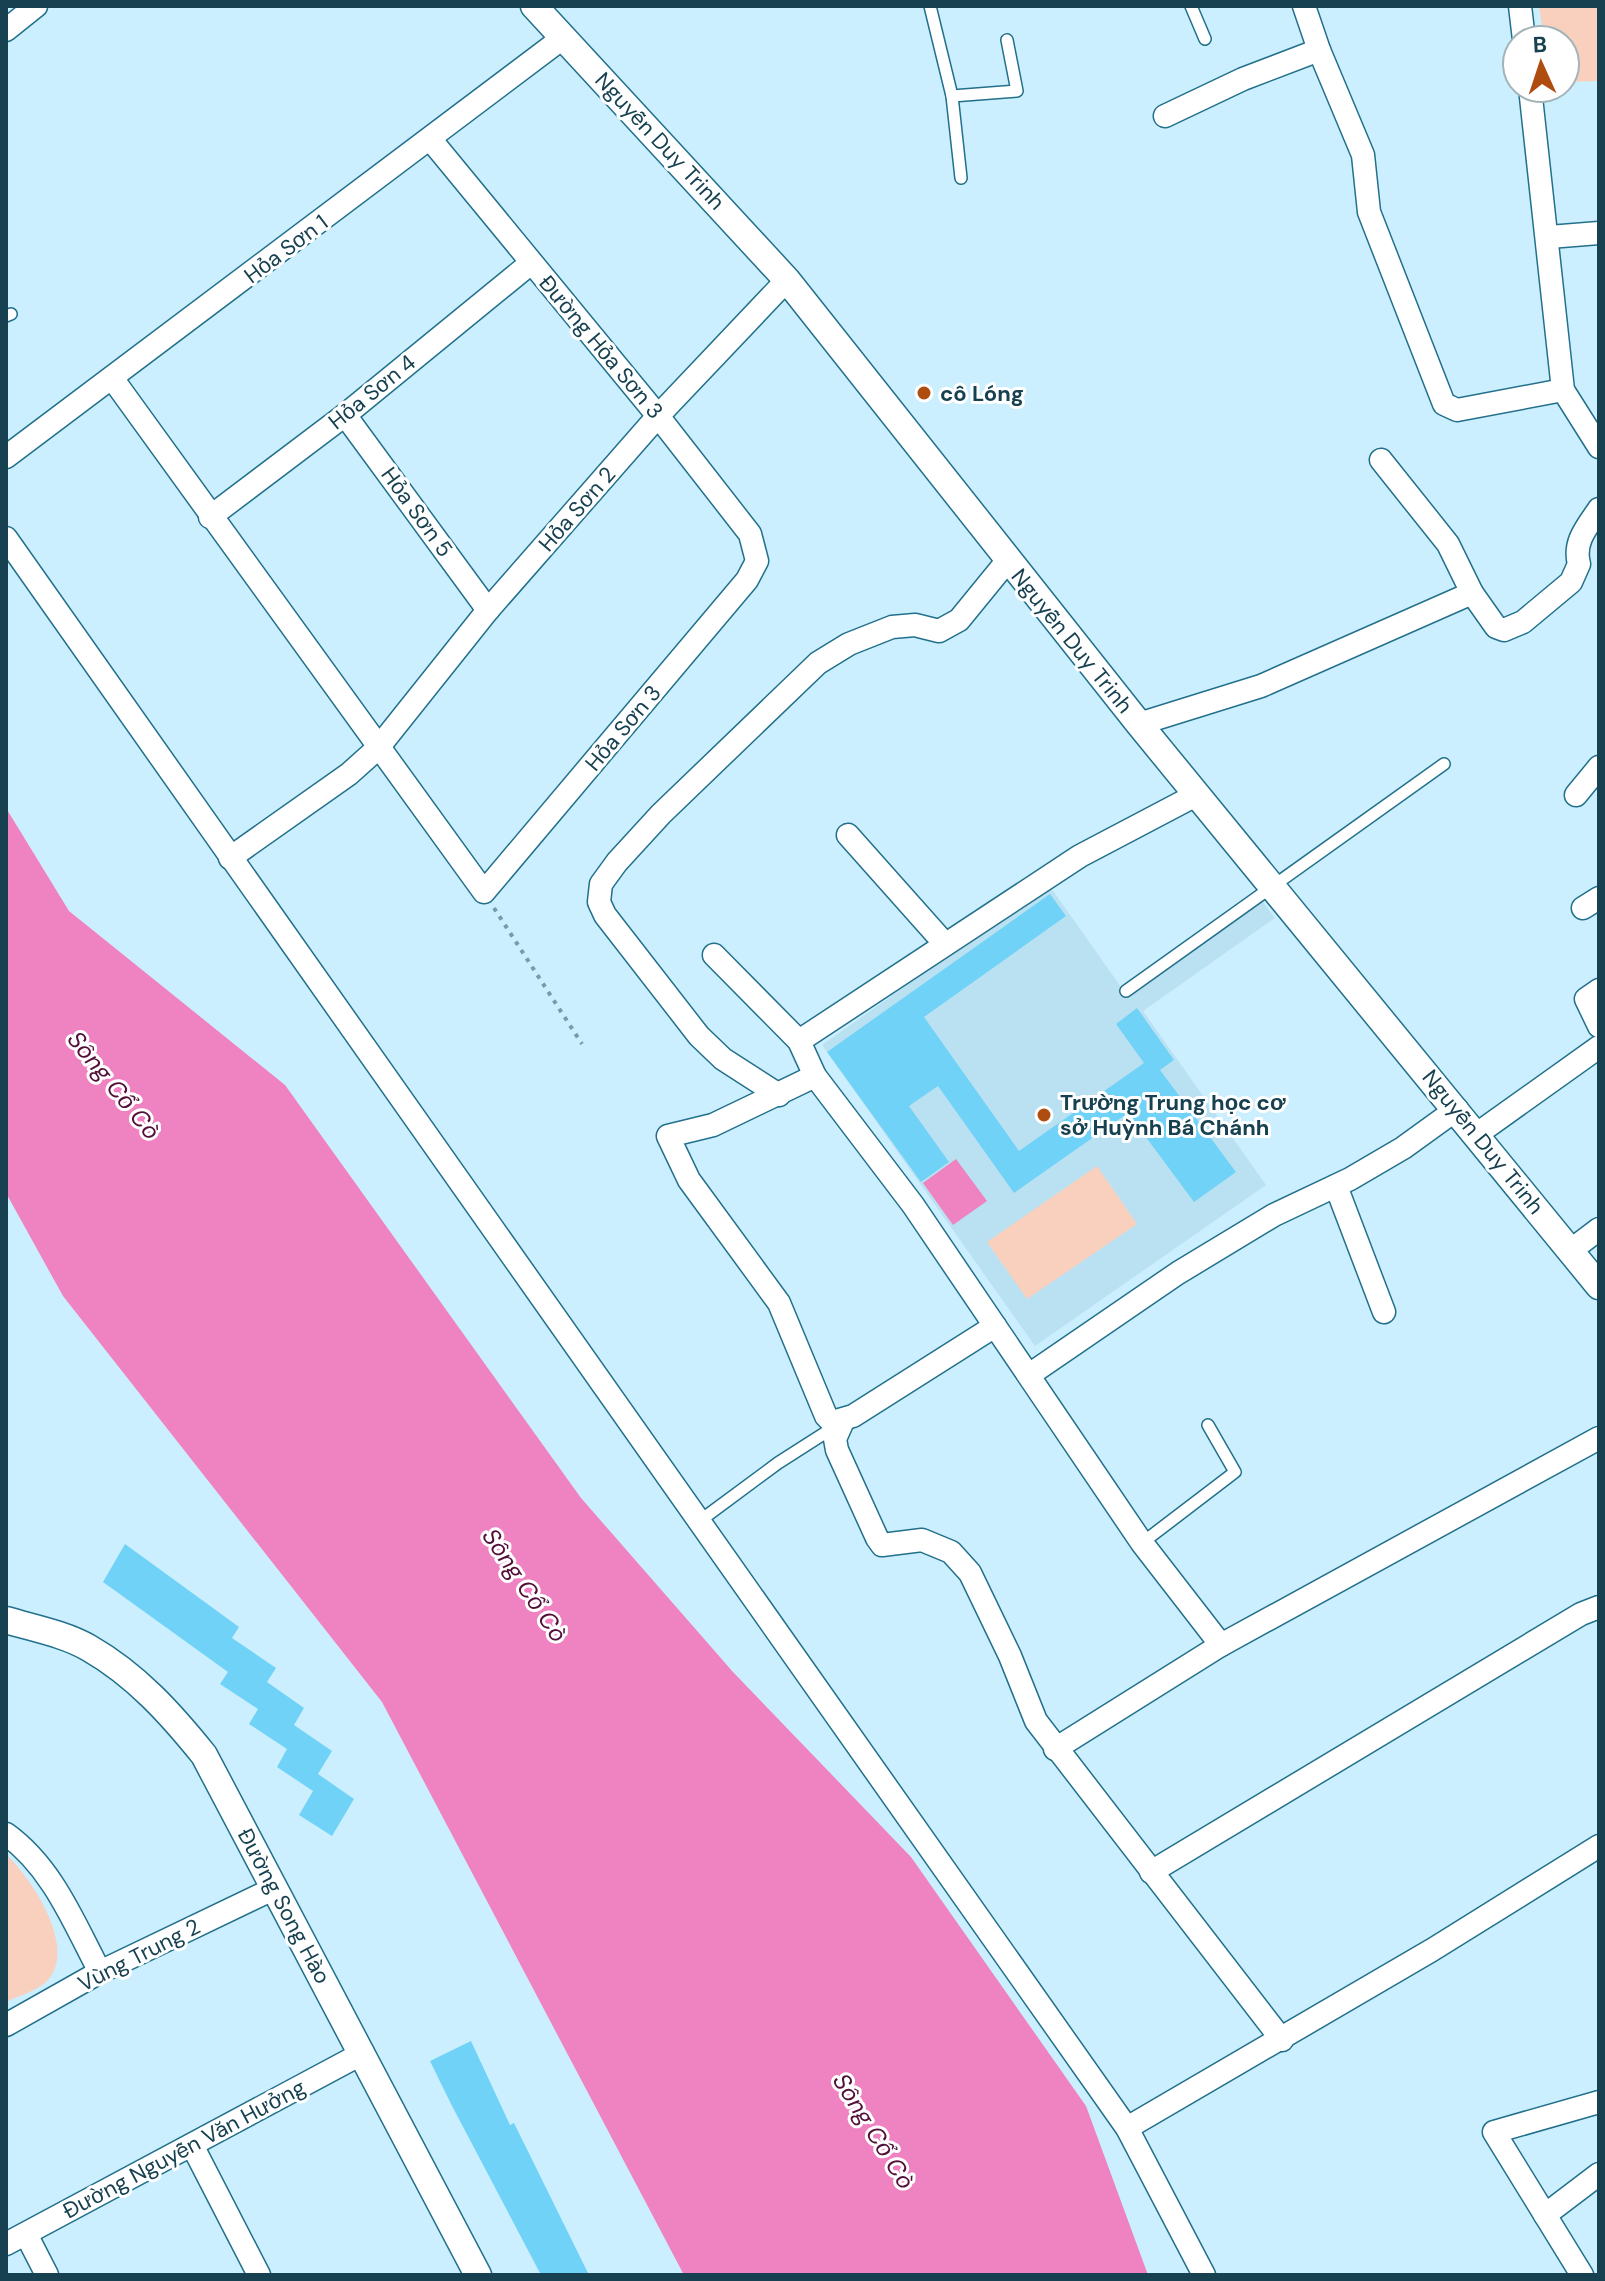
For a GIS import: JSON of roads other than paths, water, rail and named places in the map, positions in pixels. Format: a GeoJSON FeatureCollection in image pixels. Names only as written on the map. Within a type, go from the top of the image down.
{"type":"FeatureCollection","features":[{"type":"Feature","properties":{"kind":"street"},"geometry":{"type":"LineString","coordinates":[[10,19],[36,6]]}},
{"type":"Feature","properties":{"kind":"street","name":"Nguyễn Duy Trinh"},"geometry":{"type":"LineString","coordinates":[[534,6],[787,280],[1196,795],[1274,886],[1599,1286]]}},
{"type":"Feature","properties":{"kind":"street"},"geometry":{"type":"LineString","coordinates":[[1304,6],[1363,155],[1369,212],[1444,404],[1457,410],[1563,390]]}},
{"type":"Feature","properties":{"kind":"street","name":"Hỏa Sơn 1"},"geometry":{"type":"LineString","coordinates":[[6,457],[564,37]]}},
{"type":"Feature","properties":{"kind":"street"},"geometry":{"type":"LineString","coordinates":[[1165,116],[1243,79],[1319,50]]}},
{"type":"Feature","properties":{"kind":"street"},"geometry":{"type":"LineString","coordinates":[[1532,104],[1549,237],[1563,390],[1599,447]]}},
{"type":"Feature","properties":{"kind":"street","name":"Đường Hỏa Sơn 3"},"geometry":{"type":"LineString","coordinates":[[431,140],[658,416],[750,534],[757,561]]}},
{"type":"Feature","properties":{"kind":"street"},"geometry":{"type":"LineString","coordinates":[[1549,237],[1599,233]]}},
{"type":"Feature","properties":{"kind":"street","name":"Hỏa Sơn 4"},"geometry":{"type":"LineString","coordinates":[[210,517],[345,415],[531,263]]}},
{"type":"Feature","properties":{"kind":"street","name":"Hỏa Sơn 2"},"geometry":{"type":"LineString","coordinates":[[230,858],[349,774],[378,748],[488,610],[658,416],[787,280]]}},
{"type":"Feature","properties":{"kind":"street"},"geometry":{"type":"LineString","coordinates":[[112,378],[378,748]]}},
{"type":"Feature","properties":{"kind":"street","name":"Hỏa Sơn 5"},"geometry":{"type":"LineString","coordinates":[[345,415],[488,610]]}},
{"type":"Feature","properties":{"kind":"street"},"geometry":{"type":"LineString","coordinates":[[1381,460],[1448,544],[1472,593],[1496,627],[1504,630],[1523,622],[1571,582],[1579,564],[1578,541],[1599,509]]}},
{"type":"Feature","properties":{"kind":"street"},"geometry":{"type":"LineString","coordinates":[[6,538],[1127,2128],[1204,2275]]}},
{"type":"Feature","properties":{"kind":"street"},"geometry":{"type":"LineString","coordinates":[[779,1095],[723,1059],[699,1036],[605,915],[599,902],[601,884],[661,814],[818,663],[849,644],[892,627],[915,625],[939,631],[959,620],[1008,560]]}},
{"type":"Feature","properties":{"kind":"street","name":"Hỏa Sơn 3"},"geometry":{"type":"LineString","coordinates":[[378,748],[484,892],[747,580],[757,561]]}},
{"type":"Feature","properties":{"kind":"street"},"geometry":{"type":"LineString","coordinates":[[1139,724],[1261,686],[1472,593]]}},
{"type":"Feature","properties":{"kind":"street"},"geometry":{"type":"LineString","coordinates":[[1576,795],[1599,767]]}},
{"type":"Feature","properties":{"kind":"street"},"geometry":{"type":"LineString","coordinates":[[799,1041],[1080,856],[1196,795]]}},
{"type":"Feature","properties":{"kind":"street"},"geometry":{"type":"LineString","coordinates":[[848,835],[945,944]]}},
{"type":"Feature","properties":{"kind":"street"},"geometry":{"type":"LineString","coordinates":[[714,955],[799,1041],[815,1076],[913,1205],[1142,1543],[1221,1645]]}},
{"type":"Feature","properties":{"kind":"street"},"geometry":{"type":"LineString","coordinates":[[1599,990],[1586,1000],[1599,1026]]}},
{"type":"Feature","properties":{"kind":"street"},"geometry":{"type":"LineString","coordinates":[[1477,1134],[1599,1047]]}},
{"type":"Feature","properties":{"kind":"street"},"geometry":{"type":"LineString","coordinates":[[815,1076],[713,1125],[668,1136],[689,1180],[779,1303],[826,1416],[832,1422],[843,1421],[995,1326]]}},
{"type":"Feature","properties":{"kind":"street"},"geometry":{"type":"LineString","coordinates":[[1029,1375],[1178,1273],[1274,1215],[1336,1186],[1403,1148],[1457,1109]]}},
{"type":"Feature","properties":{"kind":"street"},"geometry":{"type":"LineString","coordinates":[[1336,1186],[1384,1312]]}},
{"type":"Feature","properties":{"kind":"street"},"geometry":{"type":"LineString","coordinates":[[1570,1251],[1599,1229]]}},
{"type":"Feature","properties":{"kind":"street"},"geometry":{"type":"LineString","coordinates":[[843,1421],[835,1439],[837,1450],[877,1538],[882,1545],[922,1540],[951,1552],[970,1573],[1010,1656],[1036,1721],[1282,2040]]}},
{"type":"Feature","properties":{"kind":"street"},"geometry":{"type":"LineString","coordinates":[[1055,1749],[1221,1645],[1599,1438]]}},
{"type":"Feature","properties":{"kind":"street"},"geometry":{"type":"LineString","coordinates":[[1151,1872],[1581,1614],[1599,1607]]}},
{"type":"Feature","properties":{"kind":"street","name":"Đường Song Hào"},"geometry":{"type":"LineString","coordinates":[[6,1620],[87,1647],[131,1676],[175,1719],[204,1755],[478,2275]]}},
{"type":"Feature","properties":{"kind":"street"},"geometry":{"type":"LineString","coordinates":[[6,1834],[22,1846],[50,1877],[100,1972]]}},
{"type":"Feature","properties":{"kind":"street"},"geometry":{"type":"LineString","coordinates":[[1127,2128],[1282,2040],[1599,1846]]}},
{"type":"Feature","properties":{"kind":"street","name":"Vùng Trung 2"},"geometry":{"type":"LineString","coordinates":[[6,2025],[100,1972],[275,1888]]}},
{"type":"Feature","properties":{"kind":"street","name":"Đường Nguyễn Văn Hưởng"},"geometry":{"type":"LineString","coordinates":[[6,2244],[363,2053]]}},
{"type":"Feature","properties":{"kind":"street"},"geometry":{"type":"LineString","coordinates":[[1582,2275],[1494,2132],[1599,2102]]}},
{"type":"Feature","properties":{"kind":"street"},"geometry":{"type":"LineString","coordinates":[[192,2145],[259,2275]]}},
{"type":"Feature","properties":{"kind":"street"},"geometry":{"type":"LineString","coordinates":[[1545,2215],[1599,2174]]}},
{"type":"Feature","properties":{"kind":"street"},"geometry":{"type":"LineString","coordinates":[[26,2234],[47,2275]]}},
{"type":"Feature","properties":{"kind":"lane"},"geometry":{"type":"LineString","coordinates":[[930,6],[952,96],[961,178]]}},
{"type":"Feature","properties":{"kind":"lane"},"geometry":{"type":"LineString","coordinates":[[1191,6],[1205,39]]}},
{"type":"Feature","properties":{"kind":"lane"},"geometry":{"type":"LineString","coordinates":[[952,96],[1017,91],[1007,40]]}},
{"type":"Feature","properties":{"kind":"lane"},"geometry":{"type":"LineString","coordinates":[[1126,991],[1444,764]]}},
{"type":"Feature","properties":{"kind":"lane"},"geometry":{"type":"LineString","coordinates":[[701,1520],[778,1463],[843,1421]]}},
{"type":"Feature","properties":{"kind":"lane"},"geometry":{"type":"LineString","coordinates":[[1142,1543],[1235,1472],[1208,1425]]}},
{"type":"Feature","properties":{"kind":"water","name":"Sông Cổ Cò"},"geometry":{"type":"Polygon","coordinates":[[[6,808],[69,911],[285,1085],[581,1498],[733,1672],[911,1857],[1086,2106],[1148,2275],[684,2275],[382,1702],[63,1296],[6,1193],[6,808]]]}},
{"type":"Feature","properties":{"kind":"water"},"geometry":{"type":"Polygon","coordinates":[[[956,1159],[987,1201],[953,1225],[923,1183],[956,1159]]]}},
{"type":"Feature","properties":{"kind":"place","name":"cô Lóng"},"geometry":{"type":"Point","coordinates":[924,393]}},
{"type":"Feature","properties":{"kind":"place","name":"Trường Trung học cơ sở Huỳnh Bá Chánh"},"geometry":{"type":"Point","coordinates":[1044,1115]}}]}
